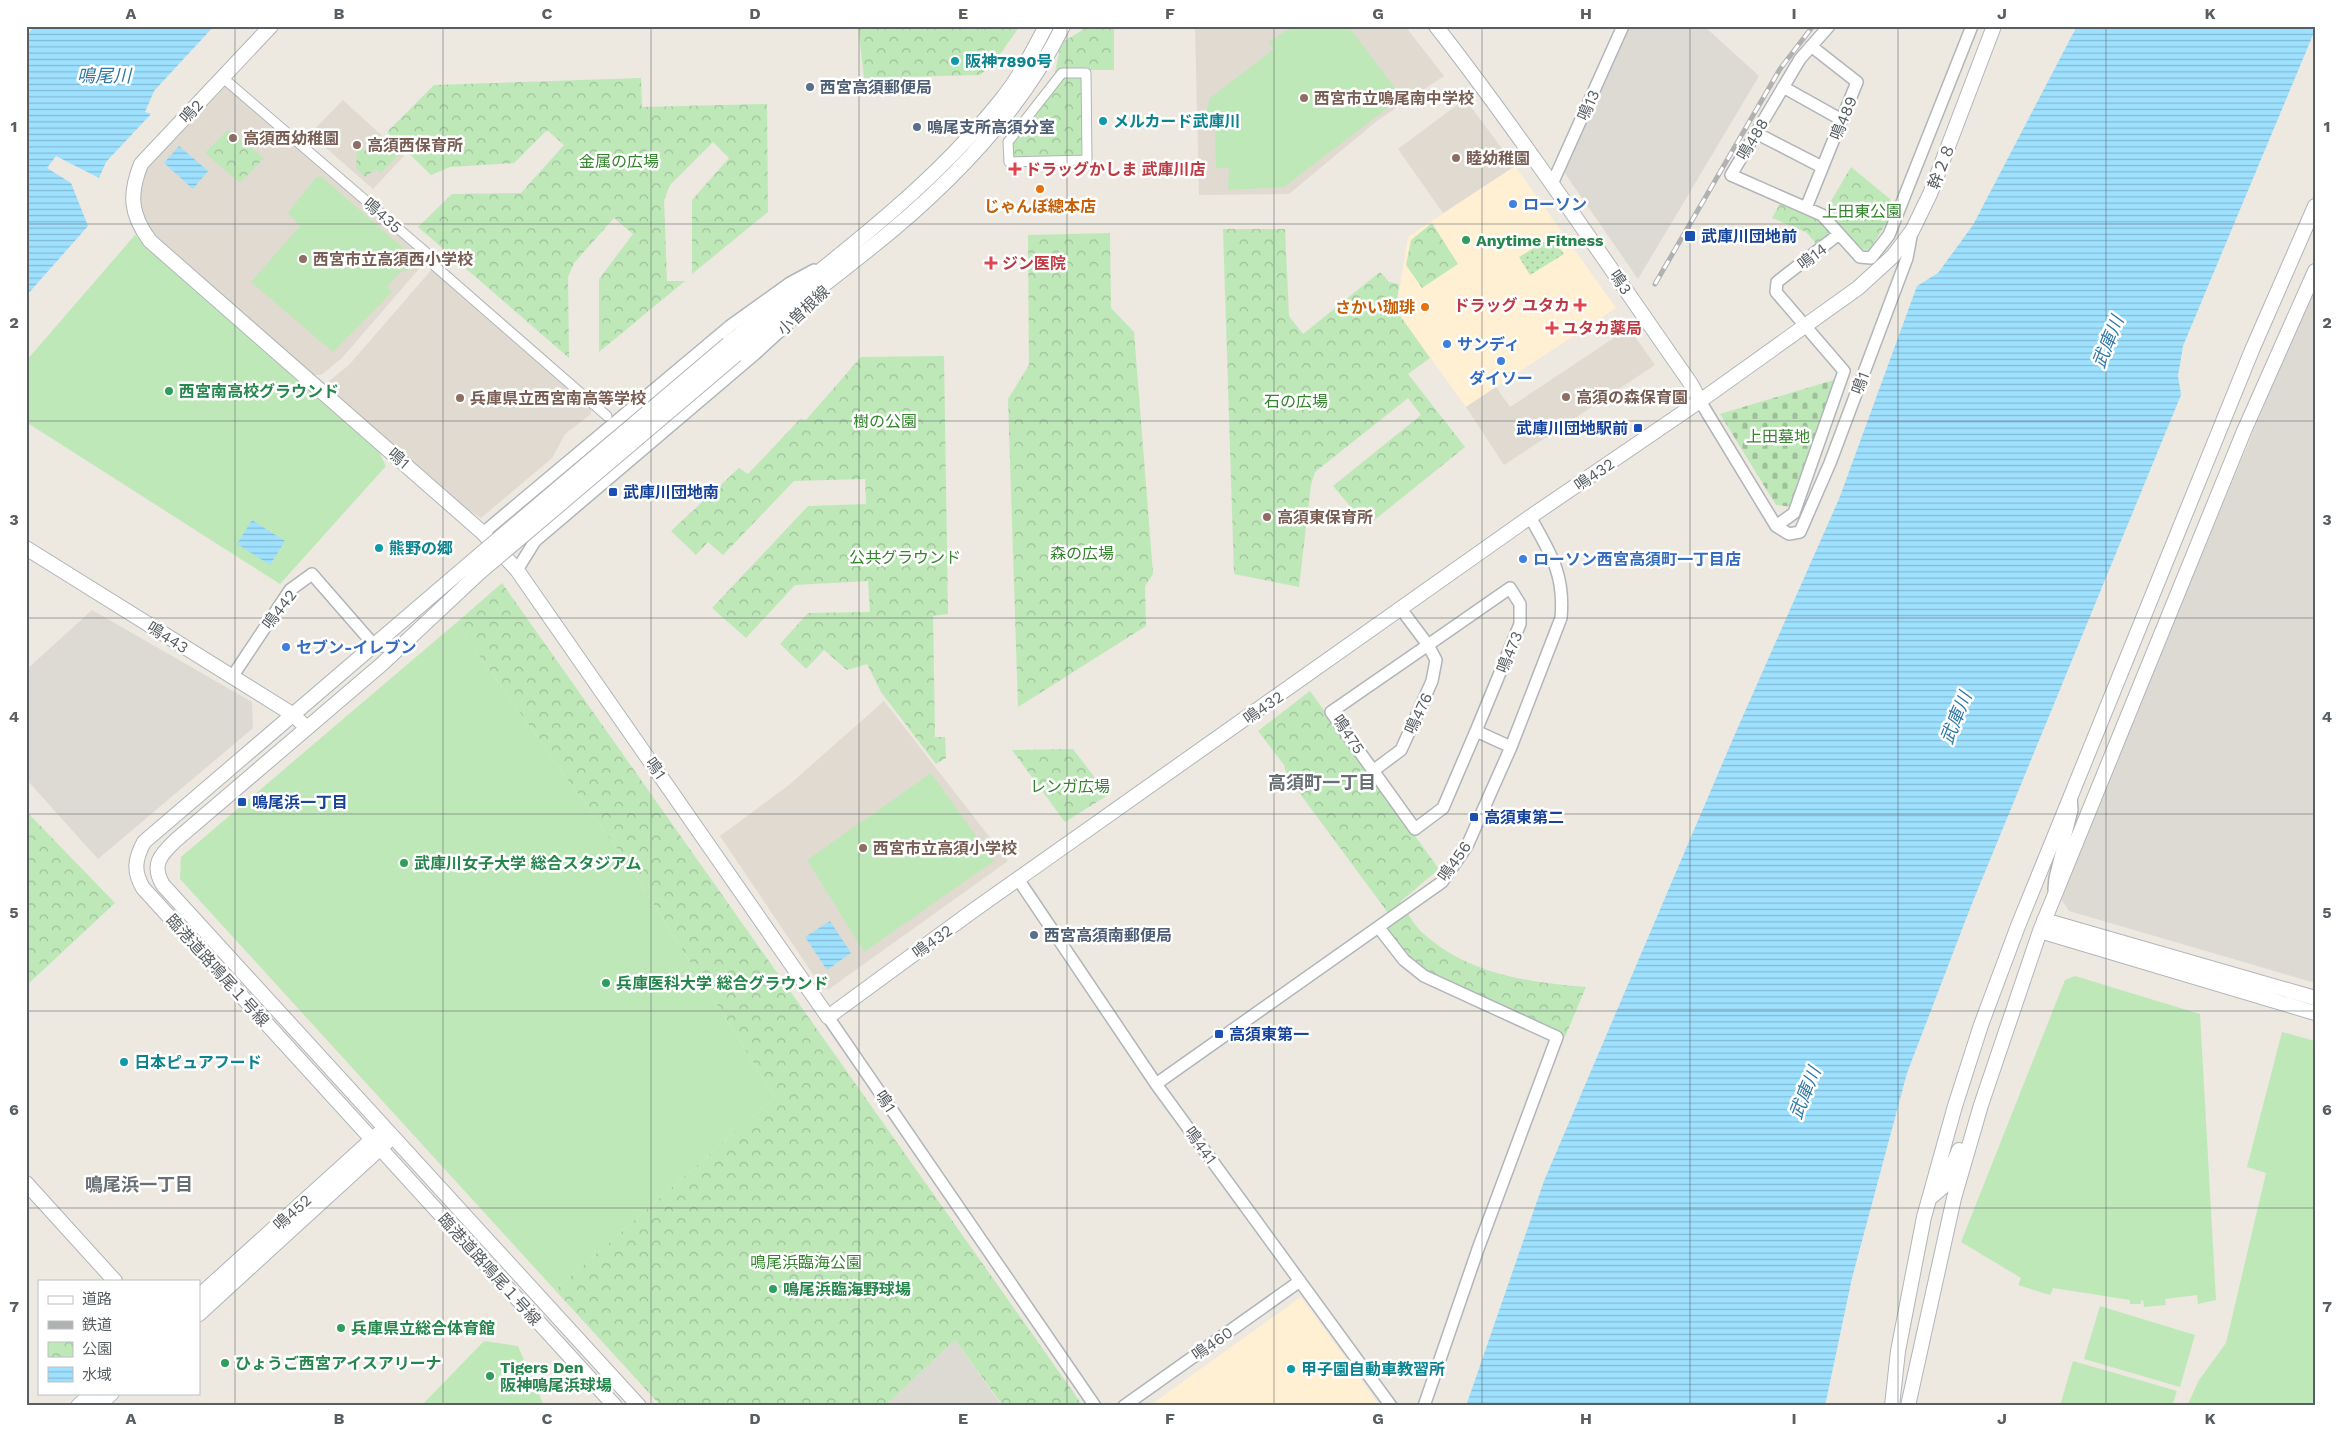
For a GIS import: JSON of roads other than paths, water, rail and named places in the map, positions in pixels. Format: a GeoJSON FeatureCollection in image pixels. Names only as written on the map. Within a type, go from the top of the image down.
{"type":"FeatureCollection","features":[{"type":"Feature","properties":{"kind":"street","name":"鳴2"},"geometry":{"type":"LineString","coordinates":[[133,206],[133,184],[141,164],[271,26]]}},
{"type":"Feature","properties":{"kind":"street","name":"小曽根線"},"geometry":{"type":"LineString","coordinates":[[483,533],[730,326],[790,283],[830,262],[915,190],[964,143],[1002,99],[1046,26]]}},
{"type":"Feature","properties":{"kind":"street","name":"小曽根線"},"geometry":{"type":"LineString","coordinates":[[517,570],[535,541],[755,354],[951,175],[993,130],[1021,94],[1063,26]]}},
{"type":"Feature","properties":{"kind":"street","name":"鳴3"},"geometry":{"type":"LineString","coordinates":[[1436,26],[1552,184],[1691,384],[1776,526]]}},
{"type":"Feature","properties":{"kind":"street","name":"鳴13"},"geometry":{"type":"LineString","coordinates":[[1552,184],[1623,26]]}},
{"type":"Feature","properties":{"kind":"street","name":"鳴488"},"geometry":{"type":"LineString","coordinates":[[1829,26],[1811,46],[1783,88],[1730,175],[1822,215],[1839,234]]}},
{"type":"Feature","properties":{"kind":"street","name":"鳴14"},"geometry":{"type":"LineString","coordinates":[[1776,526],[1794,513],[1844,371],[1776,292],[1777,282],[1839,234],[1860,257],[1871,258],[1890,235],[1972,26]]}},
{"type":"Feature","properties":{"kind":"street","name":"幹２８"},"geometry":{"type":"LineString","coordinates":[[1806,327],[1858,288],[1893,256],[1912,231],[1930,194],[1994,26]]}},
{"type":"Feature","properties":{"kind":"street","name":"鳴489"},"geometry":{"type":"LineString","coordinates":[[1806,208],[1857,82],[1811,46]]}},
{"type":"Feature","properties":{"kind":"street"},"geometry":{"type":"LineString","coordinates":[[1062,73],[1086,73],[1087,160],[1009,162],[1008,142],[1062,73]]}},
{"type":"Feature","properties":{"kind":"street","name":"鳴435"},"geometry":{"type":"LineString","coordinates":[[222,77],[429,255],[434,266],[607,416]]}},
{"type":"Feature","properties":{"kind":"street"},"geometry":{"type":"LineString","coordinates":[[1783,88],[1842,120]]}},
{"type":"Feature","properties":{"kind":"street"},"geometry":{"type":"LineString","coordinates":[[1756,133],[1822,167]]}},
{"type":"Feature","properties":{"kind":"street","name":"鳴1"},"geometry":{"type":"LineString","coordinates":[[133,206],[140,226],[150,241],[483,533],[517,570],[828,1017],[1095,1406]]}},
{"type":"Feature","properties":{"kind":"street"},"geometry":{"type":"LineString","coordinates":[[1892,1406],[1902,1332],[1929,1199],[1955,1106],[1981,1025],[2018,926],[2248,359],[2315,206]]}},
{"type":"Feature","properties":{"kind":"street","name":"鳴1"},"geometry":{"type":"LineString","coordinates":[[1776,526],[1789,534],[1800,532],[1830,463],[1908,258],[1912,231]]}},
{"type":"Feature","properties":{"kind":"street"},"geometry":{"type":"LineString","coordinates":[[732,349],[770,325],[859,258]]}},
{"type":"Feature","properties":{"kind":"street"},"geometry":{"type":"LineString","coordinates":[[475,568],[732,349],[830,262]]}},
{"type":"Feature","properties":{"kind":"street"},"geometry":{"type":"LineString","coordinates":[[1908,1406],[1954,1198],[1993,1071],[2042,926],[2244,432],[2315,271]]}},
{"type":"Feature","properties":{"kind":"street","name":"鳴432"},"geometry":{"type":"LineString","coordinates":[[828,1017],[1530,517],[1806,327]]}},
{"type":"Feature","properties":{"kind":"street","name":"鳴456"},"geometry":{"type":"LineString","coordinates":[[1156,1084],[1442,882],[1467,846],[1511,746],[1548,656],[1561,618],[1562,599],[1556,563],[1530,517]]}},
{"type":"Feature","properties":{"kind":"street","name":"鳴443"},"geometry":{"type":"LineString","coordinates":[[26,548],[292,714],[307,728]]}},
{"type":"Feature","properties":{"kind":"street","name":"臨港道路鳴尾１号線"},"geometry":{"type":"LineString","coordinates":[[475,568],[374,645],[144,842],[137,856],[136,877],[143,888],[615,1406]]}},
{"type":"Feature","properties":{"kind":"street","name":"臨港道路鳴尾１号線"},"geometry":{"type":"LineString","coordinates":[[475,568],[399,648],[164,851],[157,864],[157,876],[164,886],[639,1406]]}},
{"type":"Feature","properties":{"kind":"street","name":"鳴442"},"geometry":{"type":"LineString","coordinates":[[232,677],[290,590],[312,574],[374,645]]}},
{"type":"Feature","properties":{"kind":"street","name":"鳴473"},"geometry":{"type":"LineString","coordinates":[[1428,645],[1510,588],[1520,604],[1520,624],[1476,731]]}},
{"type":"Feature","properties":{"kind":"street"},"geometry":{"type":"LineString","coordinates":[[1401,609],[1428,645]]}},
{"type":"Feature","properties":{"kind":"street"},"geometry":{"type":"LineString","coordinates":[[374,645],[399,648]]}},
{"type":"Feature","properties":{"kind":"street","name":"鳴475"},"geometry":{"type":"LineString","coordinates":[[1428,645],[1331,712],[1415,829],[1443,808],[1476,731]]}},
{"type":"Feature","properties":{"kind":"street","name":"鳴476"},"geometry":{"type":"LineString","coordinates":[[1374,770],[1401,750],[1432,681],[1436,660],[1428,645]]}},
{"type":"Feature","properties":{"kind":"street"},"geometry":{"type":"LineString","coordinates":[[1476,731],[1511,746]]}},
{"type":"Feature","properties":{"kind":"street"},"geometry":{"type":"LineString","coordinates":[[2054,896],[2055,878],[2072,810],[2071,797]]}},
{"type":"Feature","properties":{"kind":"street","name":"鳴441"},"geometry":{"type":"LineString","coordinates":[[1018,880],[1156,1084],[1391,1406]]}},
{"type":"Feature","properties":{"kind":"street"},"geometry":{"type":"LineString","coordinates":[[2042,926],[2315,998]]}},
{"type":"Feature","properties":{"kind":"street"},"geometry":{"type":"LineString","coordinates":[[2042,926],[2315,1013]]}},
{"type":"Feature","properties":{"kind":"street"},"geometry":{"type":"LineString","coordinates":[[1379,928],[1404,960],[1424,976],[1557,1037],[1478,1249],[1424,1406]]}},
{"type":"Feature","properties":{"kind":"street"},"geometry":{"type":"LineString","coordinates":[[1929,1199],[1944,1186],[1949,1178],[1974,1100],[1982,1081],[1993,1071]]}},
{"type":"Feature","properties":{"kind":"street"},"geometry":{"type":"LineString","coordinates":[[376,1144],[390,1132]]}},
{"type":"Feature","properties":{"kind":"street","name":"鳴452"},"geometry":{"type":"LineString","coordinates":[[200,1295],[376,1144]]}},
{"type":"Feature","properties":{"kind":"street","name":"鳴452"},"geometry":{"type":"LineString","coordinates":[[200,1313],[376,1144]]}},
{"type":"Feature","properties":{"kind":"street"},"geometry":{"type":"LineString","coordinates":[[26,1183],[114,1280]]}},
{"type":"Feature","properties":{"kind":"street","name":"鳴460"},"geometry":{"type":"LineString","coordinates":[[1124,1406],[1300,1280]]}},
{"type":"Feature","properties":{"kind":"street"},"geometry":{"type":"LineString","coordinates":[[78,1406],[91,1394]]}},
{"type":"Feature","properties":{"kind":"street"},"geometry":{"type":"LineString","coordinates":[[98,1406],[111,1394]]}},
{"type":"Feature","properties":{"kind":"water","name":"鳴尾川"},"geometry":{"type":"Polygon","coordinates":[[[35,26],[214,26],[154,91],[145,112],[151,114],[106,162],[99,178],[56,156],[47,168],[71,183],[88,226],[26,296],[26,30],[28,33],[35,26]]]}},
{"type":"Feature","properties":{"kind":"water","name":"武庫川"},"geometry":{"type":"Polygon","coordinates":[[[2077,26],[2315,26],[2315,30],[2183,346],[2178,376],[2181,395],[1971,906],[1907,1073],[1852,1278],[1825,1406],[1466,1406],[1544,1181],[1735,734],[1839,499],[1917,286],[1938,273],[1973,225],[2077,26]]]}},
{"type":"Feature","properties":{"kind":"water"},"geometry":{"type":"Polygon","coordinates":[[[179,146],[208,171],[193,189],[164,163],[179,146]]]}},
{"type":"Feature","properties":{"kind":"water"},"geometry":{"type":"Polygon","coordinates":[[[252,520],[285,541],[270,565],[237,544],[252,520]]]}},
{"type":"Feature","properties":{"kind":"water"},"geometry":{"type":"Polygon","coordinates":[[[830,921],[851,953],[827,970],[805,937],[830,921]]]}},
{"type":"Feature","properties":{"kind":"railway"},"geometry":{"type":"LineString","coordinates":[[1655,284],[1780,69],[1813,26]]}},
{"type":"Feature","properties":{"kind":"place","name":"阪神7890号"},"geometry":{"type":"Point","coordinates":[955,61]}},
{"type":"Feature","properties":{"kind":"place","name":"西宮高須郵便局"},"geometry":{"type":"Point","coordinates":[810,87]}},
{"type":"Feature","properties":{"kind":"place","name":"西宮市立鳴尾南中学校"},"geometry":{"type":"Point","coordinates":[1304,98]}},
{"type":"Feature","properties":{"kind":"place","name":"メルカード武庫川"},"geometry":{"type":"Point","coordinates":[1103,121]}},
{"type":"Feature","properties":{"kind":"place","name":"鳴尾支所高須分室"},"geometry":{"type":"Point","coordinates":[917,127]}},
{"type":"Feature","properties":{"kind":"place","name":"高須西幼稚園"},"geometry":{"type":"Point","coordinates":[233,138]}},
{"type":"Feature","properties":{"kind":"place","name":"高須西保育所"},"geometry":{"type":"Point","coordinates":[357,145]}},
{"type":"Feature","properties":{"kind":"place","name":"睦幼稚園"},"geometry":{"type":"Point","coordinates":[1456,158]}},
{"type":"Feature","properties":{"kind":"place","name":"ドラッグかしま 武庫川店"},"geometry":{"type":"Point","coordinates":[1015,169]}},
{"type":"Feature","properties":{"kind":"place","name":"じゃんぼ總本店"},"geometry":{"type":"Point","coordinates":[1040,189]}},
{"type":"Feature","properties":{"kind":"place","name":"ローソン"},"geometry":{"type":"Point","coordinates":[1513,204]}},
{"type":"Feature","properties":{"kind":"place","name":"武庫川団地前"},"geometry":{"type":"Point","coordinates":[1690,236]}},
{"type":"Feature","properties":{"kind":"place","name":"Anytime Fitness"},"geometry":{"type":"Point","coordinates":[1466,240]}},
{"type":"Feature","properties":{"kind":"place","name":"西宮市立高須西小学校"},"geometry":{"type":"Point","coordinates":[303,259]}},
{"type":"Feature","properties":{"kind":"place","name":"ジン医院"},"geometry":{"type":"Point","coordinates":[991,263]}},
{"type":"Feature","properties":{"kind":"place","name":"ドラッグ ユタカ"},"geometry":{"type":"Point","coordinates":[1580,305]}},
{"type":"Feature","properties":{"kind":"place","name":"さかい珈琲"},"geometry":{"type":"Point","coordinates":[1425,307]}},
{"type":"Feature","properties":{"kind":"place","name":"ユタカ薬局"},"geometry":{"type":"Point","coordinates":[1552,328]}},
{"type":"Feature","properties":{"kind":"place","name":"サンディ"},"geometry":{"type":"Point","coordinates":[1447,344]}},
{"type":"Feature","properties":{"kind":"place","name":"ダイソー"},"geometry":{"type":"Point","coordinates":[1501,361]}},
{"type":"Feature","properties":{"kind":"place","name":"西宮南高校グラウンド"},"geometry":{"type":"Point","coordinates":[169,391]}},
{"type":"Feature","properties":{"kind":"place","name":"高須の森保育園"},"geometry":{"type":"Point","coordinates":[1566,397]}},
{"type":"Feature","properties":{"kind":"place","name":"兵庫県立西宮南高等学校"},"geometry":{"type":"Point","coordinates":[460,398]}},
{"type":"Feature","properties":{"kind":"place","name":"武庫川団地駅前"},"geometry":{"type":"Point","coordinates":[1638,428]}},
{"type":"Feature","properties":{"kind":"place","name":"武庫川団地南"},"geometry":{"type":"Point","coordinates":[613,492]}},
{"type":"Feature","properties":{"kind":"place","name":"高須東保育所"},"geometry":{"type":"Point","coordinates":[1267,517]}},
{"type":"Feature","properties":{"kind":"place","name":"熊野の郷"},"geometry":{"type":"Point","coordinates":[379,548]}},
{"type":"Feature","properties":{"kind":"place","name":"ローソン西宮高須町一丁目店"},"geometry":{"type":"Point","coordinates":[1523,559]}},
{"type":"Feature","properties":{"kind":"place","name":"セブン-イレブン"},"geometry":{"type":"Point","coordinates":[286,647]}},
{"type":"Feature","properties":{"kind":"place","name":"鳴尾浜一丁目"},"geometry":{"type":"Point","coordinates":[242,802]}},
{"type":"Feature","properties":{"kind":"place","name":"高須東第二"},"geometry":{"type":"Point","coordinates":[1474,817]}},
{"type":"Feature","properties":{"kind":"place","name":"西宮市立高須小学校"},"geometry":{"type":"Point","coordinates":[863,848]}},
{"type":"Feature","properties":{"kind":"place","name":"武庫川女子大学 総合スタジアム"},"geometry":{"type":"Point","coordinates":[404,863]}},
{"type":"Feature","properties":{"kind":"place","name":"西宮高須南郵便局"},"geometry":{"type":"Point","coordinates":[1034,935]}},
{"type":"Feature","properties":{"kind":"place","name":"兵庫医科大学 総合グラウンド"},"geometry":{"type":"Point","coordinates":[606,983]}},
{"type":"Feature","properties":{"kind":"place","name":"高須東第一"},"geometry":{"type":"Point","coordinates":[1219,1034]}},
{"type":"Feature","properties":{"kind":"place","name":"日本ピュアフード"},"geometry":{"type":"Point","coordinates":[124,1062]}},
{"type":"Feature","properties":{"kind":"place","name":"鳴尾浜臨海野球場"},"geometry":{"type":"Point","coordinates":[773,1289]}},
{"type":"Feature","properties":{"kind":"place","name":"兵庫県立総合体育館"},"geometry":{"type":"Point","coordinates":[341,1328]}},
{"type":"Feature","properties":{"kind":"place","name":"ひょうご西宮アイスアリーナ"},"geometry":{"type":"Point","coordinates":[225,1363]}},
{"type":"Feature","properties":{"kind":"place","name":"甲子園自動車教習所"},"geometry":{"type":"Point","coordinates":[1291,1369]}},
{"type":"Feature","properties":{"kind":"place","name":"Tigers Den 阪神鳴尾浜球場"},"geometry":{"type":"Point","coordinates":[490,1376]}},
{"type":"Feature","properties":{"kind":"district","name":"高須町一丁目"},"geometry":{"type":"Point","coordinates":[1322,783]}},
{"type":"Feature","properties":{"kind":"district","name":"鳴尾浜一丁目"},"geometry":{"type":"Point","coordinates":[139,1185]}},
{"type":"Feature","properties":{"kind":"park label","name":"金属の広場"},"geometry":{"type":"Point","coordinates":[619,161]}},
{"type":"Feature","properties":{"kind":"park label","name":"上田東公園"},"geometry":{"type":"Point","coordinates":[1862,211]}},
{"type":"Feature","properties":{"kind":"park label","name":"石の広場"},"geometry":{"type":"Point","coordinates":[1296,401]}},
{"type":"Feature","properties":{"kind":"park label","name":"樹の公園"},"geometry":{"type":"Point","coordinates":[885,421]}},
{"type":"Feature","properties":{"kind":"park label","name":"上田墓地"},"geometry":{"type":"Point","coordinates":[1778,436]}},
{"type":"Feature","properties":{"kind":"park label","name":"森の広場"},"geometry":{"type":"Point","coordinates":[1082,553]}},
{"type":"Feature","properties":{"kind":"park label","name":"公共グラウンド"},"geometry":{"type":"Point","coordinates":[905,557]}},
{"type":"Feature","properties":{"kind":"park label","name":"レンガ広場"},"geometry":{"type":"Point","coordinates":[1070,786]}},
{"type":"Feature","properties":{"kind":"park label","name":"鳴尾浜臨海公園"},"geometry":{"type":"Point","coordinates":[806,1262]}}]}
